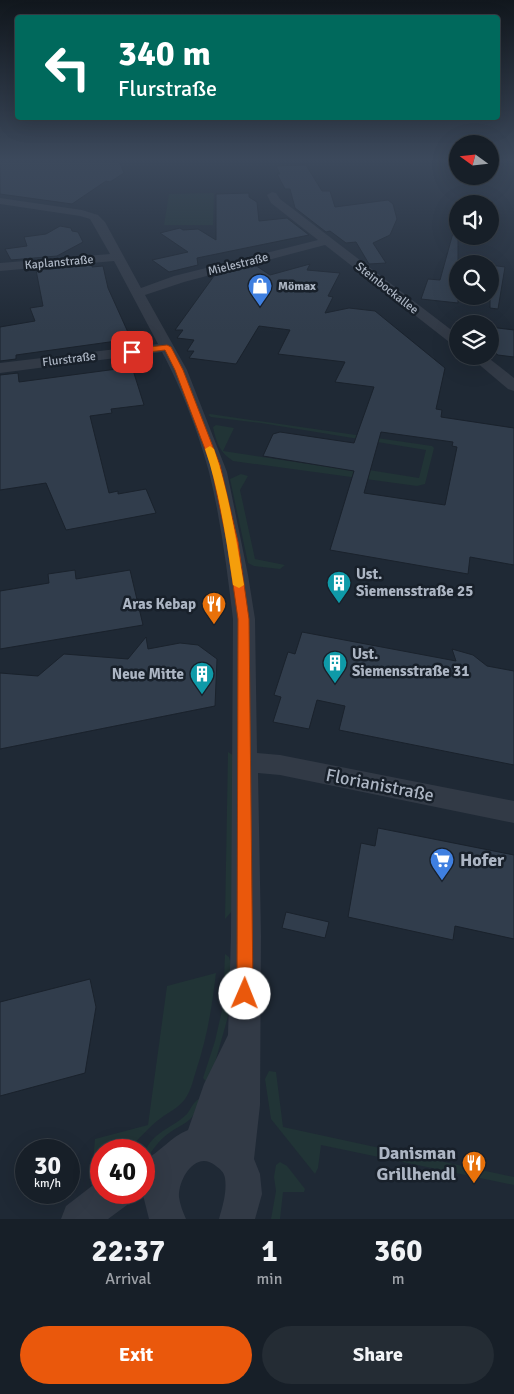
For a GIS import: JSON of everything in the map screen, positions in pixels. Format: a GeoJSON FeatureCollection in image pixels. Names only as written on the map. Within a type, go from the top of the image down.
{"type":"FeatureCollection","features":[{"type":"Feature","properties":{"kind":"street"},"geometry":{"type":"LineString","coordinates":[[95,218],[100,222],[167,347],[188,392],[216,465],[232,542],[244,619],[246,936],[243,1105],[236,1160]]}},
{"type":"Feature","properties":{"kind":"street","name":"Steinbockallee"},"geometry":{"type":"LineString","coordinates":[[297,218],[449,335]]}},
{"type":"Feature","properties":{"kind":"street","name":"Mielestraße"},"geometry":{"type":"LineString","coordinates":[[136,289],[326,241]]}},
{"type":"Feature","properties":{"kind":"street","name":"Kaplanstraße"},"geometry":{"type":"LineString","coordinates":[[0,267],[118,257]]}},
{"type":"Feature","properties":{"kind":"street","name":"Flurstraße"},"geometry":{"type":"LineString","coordinates":[[0,368],[167,347]]}},
{"type":"Feature","properties":{"kind":"street"},"geometry":{"type":"LineString","coordinates":[[487,365],[514,386]]}},
{"type":"Feature","properties":{"kind":"street","name":"Florianistraße"},"geometry":{"type":"LineString","coordinates":[[245,762],[280,764],[514,812]]}},
{"type":"Feature","properties":{"kind":"street"},"geometry":{"type":"LineString","coordinates":[[201,1143],[216,1096],[244,1039]]}},
{"type":"Feature","properties":{"kind":"street"},"geometry":{"type":"LineString","coordinates":[[168,1219],[164,1212],[161,1196],[163,1181],[156,1173],[188,1147],[201,1143],[214,1144],[226,1150],[236,1160],[242,1173],[245,1188],[243,1204],[237,1219]]}},
{"type":"Feature","properties":{"kind":"street"},"geometry":{"type":"LineString","coordinates":[[79,1219],[98,1204]]}},
{"type":"Feature","properties":{"kind":"shaded area"},"geometry":{"type":"Polygon","coordinates":[[[165,218],[213,218],[213,225],[164,225],[165,218]]]}},
{"type":"Feature","properties":{"kind":"shaded area"},"geometry":{"type":"Polygon","coordinates":[[[208,415],[432,446],[434,448],[425,484],[417,486],[233,461],[225,454],[219,447],[213,427],[216,425],[234,428],[223,451],[368,473],[369,470],[419,478],[426,450],[261,423],[211,417],[208,415]]]}},
{"type":"Feature","properties":{"kind":"shaded area"},"geometry":{"type":"Polygon","coordinates":[[[241,474],[248,476],[240,490],[255,559],[285,565],[280,569],[254,566],[248,563],[230,479],[241,474]]]}},
{"type":"Feature","properties":{"kind":"shaded area"},"geometry":{"type":"Polygon","coordinates":[[[228,752],[234,756],[232,911],[225,919],[228,752]]]}},
{"type":"Feature","properties":{"kind":"shaded area"},"geometry":{"type":"Polygon","coordinates":[[[225,954],[229,957],[231,964],[229,1013],[209,1084],[203,1078],[215,1041],[223,1006],[225,954]]]}},
{"type":"Feature","properties":{"kind":"shaded area"},"geometry":{"type":"Polygon","coordinates":[[[216,973],[206,1034],[193,1082],[187,1096],[138,1139],[95,1139],[148,1125],[167,986],[216,973]]]}},
{"type":"Feature","properties":{"kind":"shaded area"},"geometry":{"type":"Polygon","coordinates":[[[269,1071],[276,1072],[283,1127],[514,1177],[514,1185],[321,1145],[318,1168],[315,1174],[271,1119],[265,1079],[269,1071]]]}},
{"type":"Feature","properties":{"kind":"shaded area"},"geometry":{"type":"Polygon","coordinates":[[[199,1099],[197,1108],[190,1119],[170,1132],[155,1147],[155,1139],[153,1139],[181,1120],[199,1099]]]}},
{"type":"Feature","properties":{"kind":"shaded area"},"geometry":{"type":"Polygon","coordinates":[[[280,1162],[287,1166],[305,1189],[304,1192],[283,1192],[280,1219],[271,1219],[276,1191],[274,1177],[276,1165],[280,1162]]]}},
{"type":"Feature","properties":{"kind":"building"},"geometry":{"type":"Polygon","coordinates":[[[216,218],[259,218],[259,221],[287,218],[309,235],[197,258],[198,265],[169,272],[152,260],[188,252],[160,233],[180,228],[183,230],[198,229],[216,240],[216,218]]]}},
{"type":"Feature","properties":{"kind":"building"},"geometry":{"type":"Polygon","coordinates":[[[308,218],[397,219],[390,235],[373,243],[386,263],[369,264],[356,242],[346,243],[330,231],[326,232],[308,218]]]}},
{"type":"Feature","properties":{"kind":"building"},"geometry":{"type":"Polygon","coordinates":[[[60,226],[71,228],[72,231],[78,232],[83,242],[57,256],[11,260],[5,249],[27,246],[24,237],[46,234],[60,226]]]}},
{"type":"Feature","properties":{"kind":"building"},"geometry":{"type":"Polygon","coordinates":[[[450,245],[458,245],[458,255],[449,255],[449,302],[421,299],[428,279],[440,280],[450,245]]]}},
{"type":"Feature","properties":{"kind":"building"},"geometry":{"type":"Polygon","coordinates":[[[310,264],[307,270],[340,273],[328,296],[333,297],[325,313],[349,308],[375,311],[445,368],[436,409],[442,410],[441,417],[514,428],[514,565],[470,557],[468,574],[330,550],[354,471],[263,456],[273,434],[280,432],[354,443],[374,387],[335,382],[345,362],[278,354],[290,330],[259,326],[236,364],[189,358],[194,351],[187,351],[194,340],[177,338],[183,330],[175,330],[214,276],[255,265],[270,275],[310,264]],[[381,432],[364,493],[445,505],[457,447],[452,446],[453,442],[381,432]]]}},
{"type":"Feature","properties":{"kind":"building"},"geometry":{"type":"Polygon","coordinates":[[[92,265],[92,267],[103,266],[108,288],[131,339],[16,355],[16,359],[0,361],[0,327],[35,321],[30,308],[43,306],[36,270],[92,265]]]}},
{"type":"Feature","properties":{"kind":"building"},"geometry":{"type":"Polygon","coordinates":[[[499,266],[505,267],[499,303],[499,266]]]}},
{"type":"Feature","properties":{"kind":"building"},"geometry":{"type":"Polygon","coordinates":[[[490,305],[499,305],[498,309],[490,308],[490,305]]]}},
{"type":"Feature","properties":{"kind":"building"},"geometry":{"type":"Polygon","coordinates":[[[499,328],[514,330],[514,357],[499,355],[499,328]]]}},
{"type":"Feature","properties":{"kind":"building"},"geometry":{"type":"Polygon","coordinates":[[[132,367],[144,405],[111,409],[112,413],[90,416],[109,493],[118,491],[118,494],[146,489],[156,513],[66,530],[46,483],[0,490],[0,375],[18,373],[19,382],[132,367]]]}},
{"type":"Feature","properties":{"kind":"building"},"geometry":{"type":"Polygon","coordinates":[[[75,570],[76,579],[130,570],[143,625],[0,649],[0,591],[49,583],[48,574],[75,570]]]}},
{"type":"Feature","properties":{"kind":"building"},"geometry":{"type":"Polygon","coordinates":[[[302,632],[456,661],[452,649],[473,655],[487,666],[514,671],[514,765],[339,730],[345,706],[317,700],[309,729],[273,722],[281,697],[274,695],[288,652],[295,654],[302,632]]]}},
{"type":"Feature","properties":{"kind":"building"},"geometry":{"type":"Polygon","coordinates":[[[146,637],[148,649],[180,643],[198,645],[217,659],[215,706],[0,749],[0,673],[38,676],[64,654],[128,659],[146,637]]]}},
{"type":"Feature","properties":{"kind":"building","name":"Hofer"},"geometry":{"type":"Polygon","coordinates":[[[378,828],[514,855],[514,939],[455,926],[453,940],[348,917],[361,843],[375,846],[378,828]]]}},
{"type":"Feature","properties":{"kind":"building"},"geometry":{"type":"Polygon","coordinates":[[[286,912],[329,922],[325,938],[282,928],[286,912]]]}},
{"type":"Feature","properties":{"kind":"building"},"geometry":{"type":"Polygon","coordinates":[[[90,979],[96,1007],[85,1073],[0,1096],[0,1002],[90,979]]]}},
{"type":"Feature","properties":{"kind":"slow traffic"},"geometry":{"type":"LineString","coordinates":[[210,449],[218,472],[239,585]]}},
{"type":"Feature","properties":{"kind":"place","name":"Mömax"},"geometry":{"type":"Point","coordinates":[260,307]}},
{"type":"Feature","properties":{"kind":"place","name":"Ust. Siemensstraße 25"},"geometry":{"type":"Point","coordinates":[339,604]}},
{"type":"Feature","properties":{"kind":"place","name":"Aras Kebap"},"geometry":{"type":"Point","coordinates":[214,625]}},
{"type":"Feature","properties":{"kind":"place","name":"Ust. Siemensstraße 31"},"geometry":{"type":"Point","coordinates":[335,684]}},
{"type":"Feature","properties":{"kind":"place","name":"Neue Mitte"},"geometry":{"type":"Point","coordinates":[202,695]}},
{"type":"Feature","properties":{"kind":"place","name":"Hofer"},"geometry":{"type":"Point","coordinates":[442,881]}},
{"type":"Feature","properties":{"kind":"place","name":"Danisman Grillhendl"},"geometry":{"type":"Point","coordinates":[474,1184]}},
{"type":"Feature","properties":{"kind":"route"},"geometry":{"type":"LineString","coordinates":[[132,352],[167,347],[179,370],[216,465],[238,575],[244,619],[245,994]]}}]}
